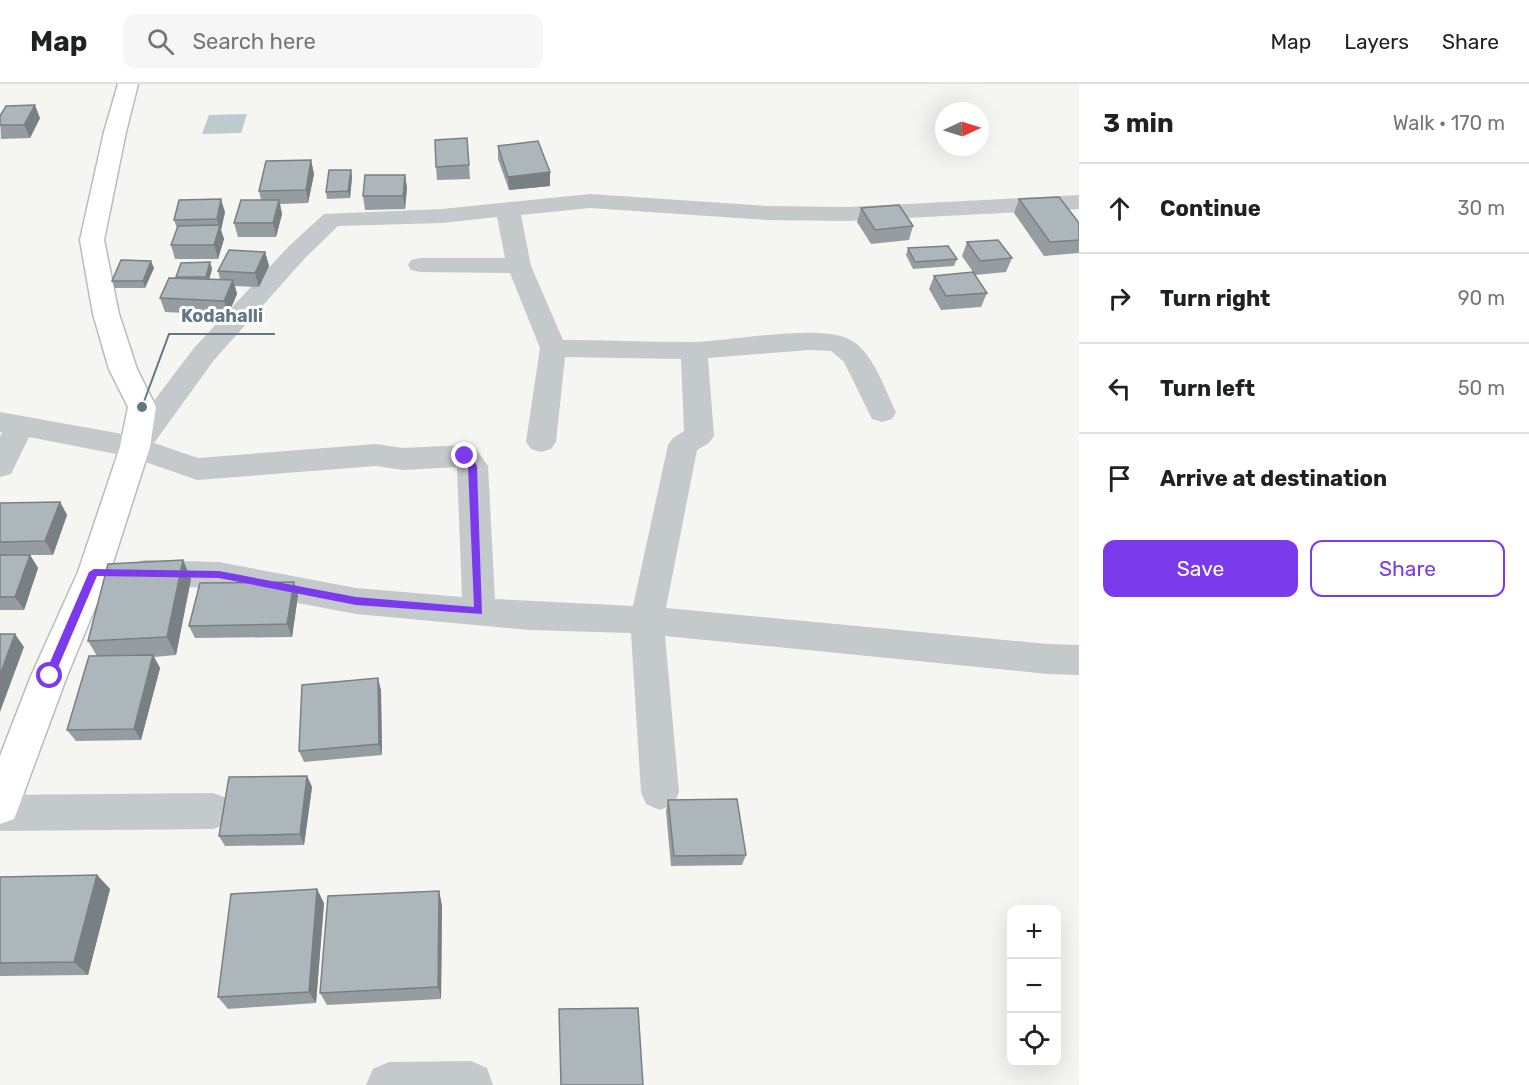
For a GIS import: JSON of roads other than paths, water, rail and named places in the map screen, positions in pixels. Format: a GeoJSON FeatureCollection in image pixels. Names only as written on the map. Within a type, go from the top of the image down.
{"type":"FeatureCollection","features":[{"type":"Feature","properties":{"kind":"main road"},"geometry":{"type":"LineString","coordinates":[[0,806],[50,676],[94,572],[135,447],[142,407],[123,369],[106,314],[92,240],[115,132],[128,84]]}},
{"type":"Feature","properties":{"kind":"street"},"geometry":{"type":"LineString","coordinates":[[135,447],[204,354],[297,252],[332,219],[442,216],[590,201],[766,213],[847,214],[1079,202]]}},
{"type":"Feature","properties":{"kind":"street"},"geometry":{"type":"LineString","coordinates":[[508,211],[519,266],[553,348],[541,442]]}},
{"type":"Feature","properties":{"kind":"street"},"geometry":{"type":"LineString","coordinates":[[420,265],[519,266]]}},
{"type":"Feature","properties":{"kind":"street"},"geometry":{"type":"LineString","coordinates":[[553,348],[694,351],[809,341],[836,343],[844,347],[855,358],[882,412]]}},
{"type":"Feature","properties":{"kind":"street"},"geometry":{"type":"LineString","coordinates":[[660,792],[647,620],[683,445],[699,436],[694,351]]}},
{"type":"Feature","properties":{"kind":"street"},"geometry":{"type":"LineString","coordinates":[[0,466],[10,424],[135,447],[197,469],[376,455],[403,459],[465,456],[473,466],[479,612]]}},
{"type":"Feature","properties":{"kind":"street"},"geometry":{"type":"LineString","coordinates":[[94,572],[219,574],[356,601],[479,612],[647,620],[820,639],[1079,660]]}},
{"type":"Feature","properties":{"kind":"street"},"geometry":{"type":"LineString","coordinates":[[0,813],[213,811]]}},
{"type":"Feature","properties":{"kind":"street"},"geometry":{"type":"LineString","coordinates":[[388,1085],[471,1084]]}},
{"type":"Feature","properties":{"kind":"place","name":"Kodahalli"},"geometry":{"type":"Point","coordinates":[142,407]}}]}
